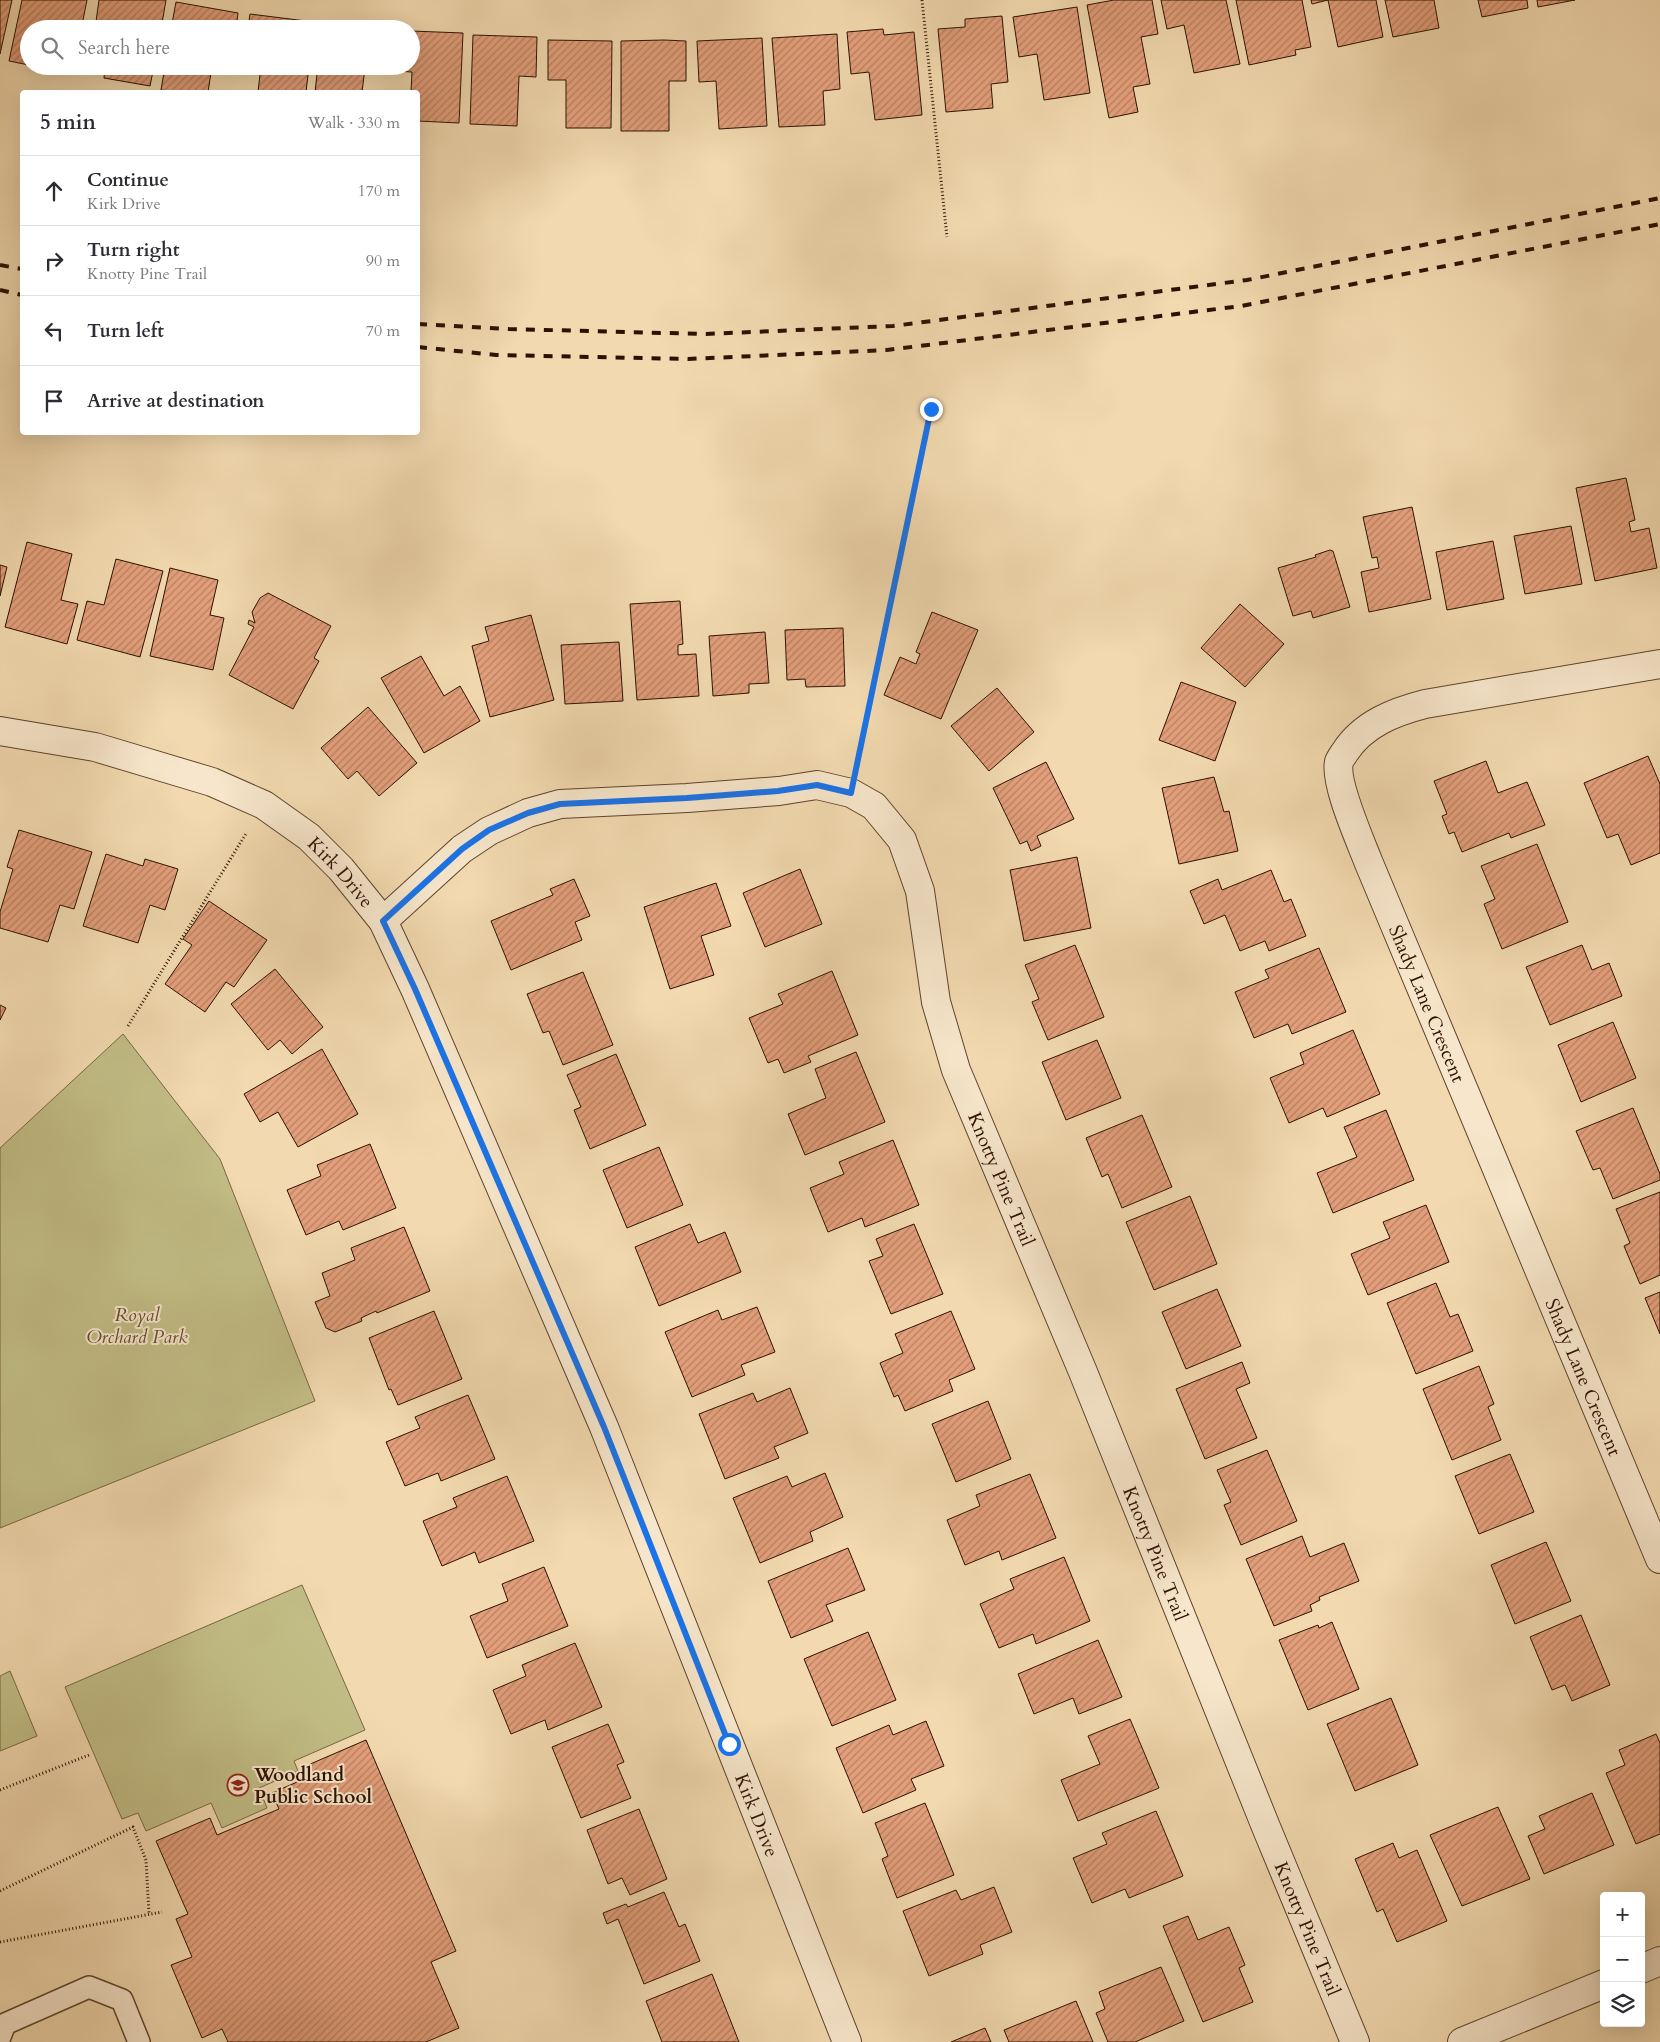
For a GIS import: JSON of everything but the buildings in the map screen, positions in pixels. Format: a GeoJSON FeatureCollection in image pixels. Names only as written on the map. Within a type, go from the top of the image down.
{"type":"FeatureCollection","features":[{"type":"Feature","properties":{"kind":"street","name":"Shady Lane Crescent"},"geometry":{"type":"LineString","coordinates":[[1660,664],[1425,704],[1399,711],[1379,720],[1362,733],[1350,745],[1339,762],[1339,774],[1346,800],[1368,861],[1660,1559]]}},
{"type":"Feature","properties":{"kind":"street","name":"Kirk Drive"},"geometry":{"type":"LineString","coordinates":[[0,731],[95,747],[212,782],[264,805],[309,837],[341,869],[383,921],[423,1008],[604,1427],[847,2042]]}},
{"type":"Feature","properties":{"kind":"street","name":"Knotty Pine Trail"},"geometry":{"type":"LineString","coordinates":[[383,921],[462,849],[489,830],[528,813],[560,804],[687,798],[778,791],[817,785],[851,793],[874,806],[902,840],[920,891],[936,1002],[956,1070],[1084,1372],[1266,1827],[1355,2042]]}},
{"type":"Feature","properties":{"kind":"street"},"geometry":{"type":"LineString","coordinates":[[1645,1967],[1660,1961]]}},
{"type":"Feature","properties":{"kind":"street"},"geometry":{"type":"LineString","coordinates":[[1462,2042],[1600,1986]]}},
{"type":"Feature","properties":{"kind":"lane"},"geometry":{"type":"LineString","coordinates":[[0,2037],[5,2024],[90,1987],[122,2000],[139,2042]]}},
{"type":"Feature","properties":{"kind":"path"},"geometry":{"type":"LineString","coordinates":[[922,0],[947,237]]}},
{"type":"Feature","properties":{"kind":"path"},"geometry":{"type":"LineString","coordinates":[[851,793],[931,409]]}},
{"type":"Feature","properties":{"kind":"path"},"geometry":{"type":"LineString","coordinates":[[128,1026],[264,805]]}},
{"type":"Feature","properties":{"kind":"path"},"geometry":{"type":"LineString","coordinates":[[0,1790],[89,1755]]}},
{"type":"Feature","properties":{"kind":"path"},"geometry":{"type":"LineString","coordinates":[[0,1890],[133,1827],[146,1860],[149,1914]]}},
{"type":"Feature","properties":{"kind":"path"},"geometry":{"type":"LineString","coordinates":[[0,1942],[162,1912]]}},
{"type":"Feature","properties":{"kind":"green space","name":"Royal Orchard Park"},"geometry":{"type":"Polygon","coordinates":[[[123,1034],[220,1159],[315,1401],[0,1528],[0,1148],[123,1034]]]}},
{"type":"Feature","properties":{"kind":"green space"},"geometry":{"type":"Polygon","coordinates":[[[302,1585],[365,1730],[294,1761],[298,1771],[259,1788],[267,1808],[222,1828],[211,1803],[146,1831],[138,1813],[122,1819],[65,1687],[302,1585]]]}},
{"type":"Feature","properties":{"kind":"green space"},"geometry":{"type":"Polygon","coordinates":[[[10,1671],[37,1736],[0,1751],[0,1676],[10,1671]]]}},
{"type":"Feature","properties":{"kind":"railway"},"geometry":{"type":"LineString","coordinates":[[420,324],[509,329],[704,334],[893,326],[1247,280],[1660,198]]}},
{"type":"Feature","properties":{"kind":"railway"},"geometry":{"type":"LineString","coordinates":[[420,347],[496,355],[688,359],[887,350],[1241,306],[1660,224]]}},
{"type":"Feature","properties":{"kind":"railway"},"geometry":{"type":"LineString","coordinates":[[0,265],[20,269]]}},
{"type":"Feature","properties":{"kind":"railway"},"geometry":{"type":"LineString","coordinates":[[0,290],[20,295]]}},
{"type":"Feature","properties":{"kind":"place","name":"Woodland Public School"},"geometry":{"type":"Point","coordinates":[238,1785]}},
{"type":"Feature","properties":{"kind":"route"},"geometry":{"type":"LineString","coordinates":[[729,1744],[604,1427],[415,989],[383,921],[462,849],[489,830],[528,813],[560,804],[687,798],[778,791],[817,785],[851,793],[931,409]]}}]}
